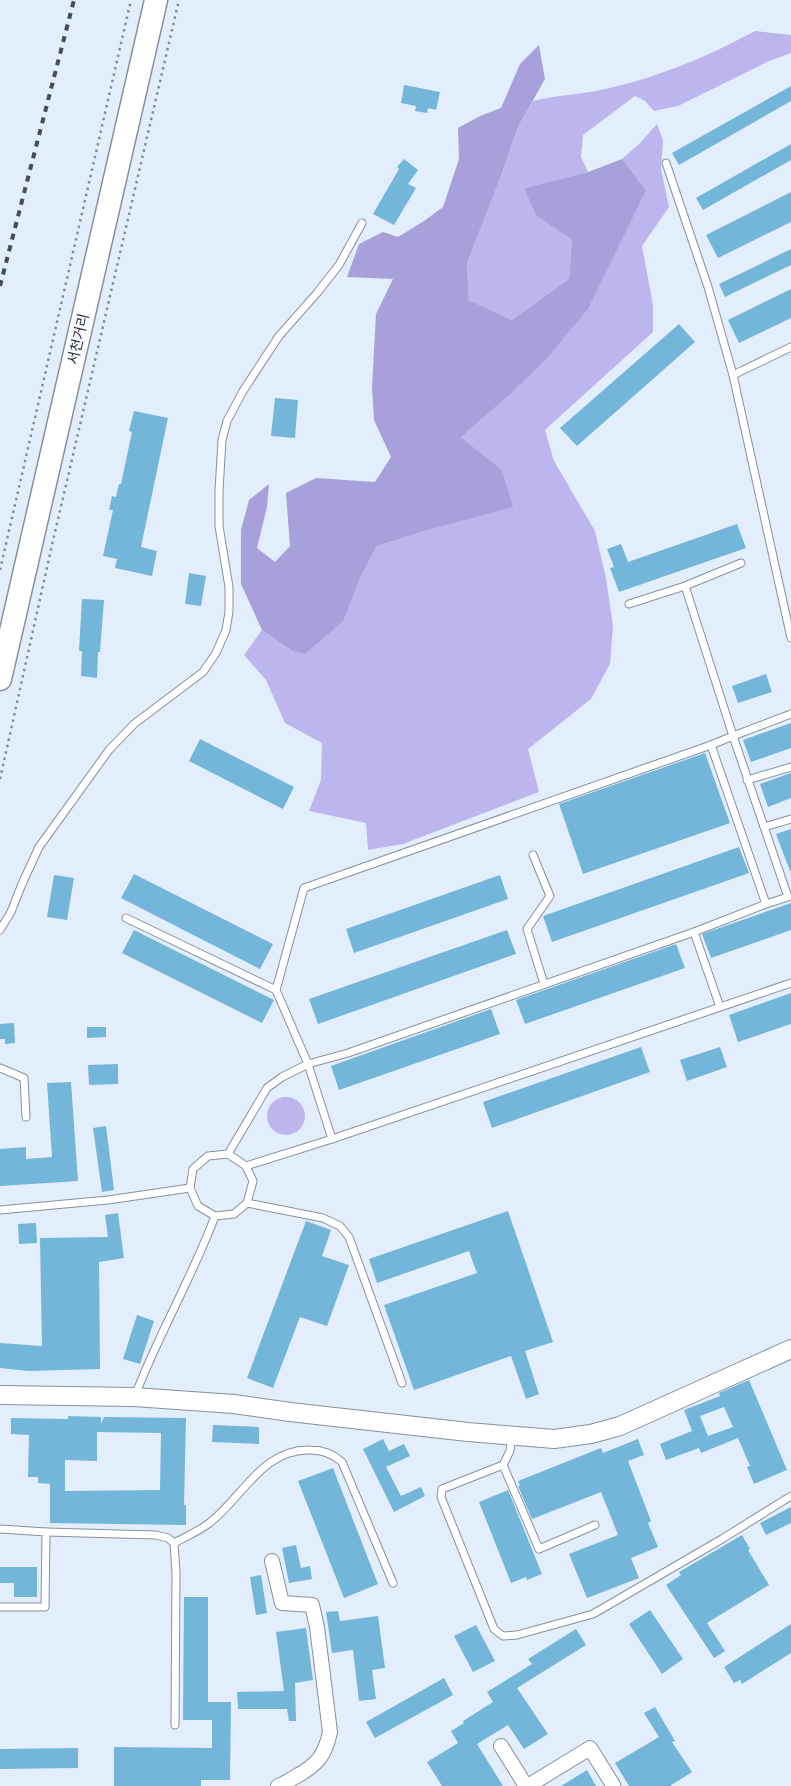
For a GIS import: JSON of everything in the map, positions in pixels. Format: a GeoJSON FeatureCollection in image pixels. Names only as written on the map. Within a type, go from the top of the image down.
{"type":"FeatureCollection","features":[{"type":"Feature","properties":{"kind":"main road","name":"서천거리"},"geometry":{"type":"LineString","coordinates":[[0,679],[156,0]]}},
{"type":"Feature","properties":{"kind":"street"},"geometry":{"type":"LineString","coordinates":[[0,1395],[134,1397],[234,1404],[468,1432],[554,1439],[591,1434],[620,1426],[791,1349]]}},
{"type":"Feature","properties":{"kind":"street"},"geometry":{"type":"LineString","coordinates":[[272,1561],[282,1604],[312,1605],[317,1627],[330,1732],[327,1747],[319,1760],[308,1770],[278,1786]]}},
{"type":"Feature","properties":{"kind":"street"},"geometry":{"type":"LineString","coordinates":[[500,1746],[527,1786],[590,1748],[614,1785],[612,1786]]}},
{"type":"Feature","properties":{"kind":"lane"},"geometry":{"type":"LineString","coordinates":[[666,163],[708,287],[733,375],[791,638]]}},
{"type":"Feature","properties":{"kind":"lane"},"geometry":{"type":"LineString","coordinates":[[0,930],[11,912],[40,847],[109,750],[134,724],[203,672],[216,653],[226,630],[229,612],[229,588],[219,526],[222,440],[227,421],[243,391],[279,336],[339,265],[362,223]]}},
{"type":"Feature","properties":{"kind":"lane"},"geometry":{"type":"LineString","coordinates":[[733,375],[791,347]]}},
{"type":"Feature","properties":{"kind":"lane"},"geometry":{"type":"LineString","coordinates":[[629,604],[685,586],[741,563]]}},
{"type":"Feature","properties":{"kind":"lane"},"geometry":{"type":"LineString","coordinates":[[228,1154],[267,1088],[282,1077],[308,1064],[348,1053],[790,897],[732,736],[685,586]]}},
{"type":"Feature","properties":{"kind":"lane"},"geometry":{"type":"LineString","coordinates":[[332,1139],[308,1064],[276,990],[304,888],[711,745],[791,714]]}},
{"type":"Feature","properties":{"kind":"lane"},"geometry":{"type":"LineString","coordinates":[[711,745],[766,904]]}},
{"type":"Feature","properties":{"kind":"lane"},"geometry":{"type":"LineString","coordinates":[[747,780],[791,767]]}},
{"type":"Feature","properties":{"kind":"lane"},"geometry":{"type":"LineString","coordinates":[[764,827],[791,819]]}},
{"type":"Feature","properties":{"kind":"lane"},"geometry":{"type":"LineString","coordinates":[[533,855],[550,896],[527,929],[544,984]]}},
{"type":"Feature","properties":{"kind":"lane"},"geometry":{"type":"LineString","coordinates":[[126,918],[276,990]]}},
{"type":"Feature","properties":{"kind":"lane"},"geometry":{"type":"LineString","coordinates":[[694,932],[720,1007]]}},
{"type":"Feature","properties":{"kind":"lane"},"geometry":{"type":"LineString","coordinates":[[246,1166],[332,1139],[791,983]]}},
{"type":"Feature","properties":{"kind":"lane"},"geometry":{"type":"LineString","coordinates":[[0,1068],[24,1078],[26,1117]]}},
{"type":"Feature","properties":{"kind":"lane"},"geometry":{"type":"LineString","coordinates":[[228,1154],[246,1166],[253,1181],[248,1203],[234,1214],[215,1216],[198,1206],[190,1188],[193,1169],[208,1156],[228,1154]]}},
{"type":"Feature","properties":{"kind":"lane"},"geometry":{"type":"LineString","coordinates":[[0,1210],[108,1200],[190,1188]]}},
{"type":"Feature","properties":{"kind":"lane"},"geometry":{"type":"LineString","coordinates":[[248,1203],[323,1218],[340,1226],[349,1237],[402,1383]]}},
{"type":"Feature","properties":{"kind":"lane"},"geometry":{"type":"LineString","coordinates":[[134,1397],[147,1365],[205,1243],[215,1216]]}},
{"type":"Feature","properties":{"kind":"lane"},"geometry":{"type":"LineString","coordinates":[[512,1436],[510,1450],[503,1465],[442,1489],[441,1497],[494,1630],[503,1636],[517,1635],[593,1614],[722,1539],[791,1496]]}},
{"type":"Feature","properties":{"kind":"lane"},"geometry":{"type":"LineString","coordinates":[[174,1543],[208,1524],[258,1472],[278,1457],[290,1452],[320,1450],[336,1456],[342,1462],[393,1583]]}},
{"type":"Feature","properties":{"kind":"lane"},"geometry":{"type":"LineString","coordinates":[[503,1465],[539,1549],[596,1525]]}},
{"type":"Feature","properties":{"kind":"lane"},"geometry":{"type":"LineString","coordinates":[[0,1529],[156,1535],[168,1538],[174,1543],[176,1573],[175,1724]]}},
{"type":"Feature","properties":{"kind":"lane"},"geometry":{"type":"LineString","coordinates":[[0,1607],[45,1607],[46,1532]]}},
{"type":"Feature","properties":{"kind":"path"},"geometry":{"type":"LineString","coordinates":[[0,570],[131,0]]}},
{"type":"Feature","properties":{"kind":"path"},"geometry":{"type":"LineString","coordinates":[[0,779],[52,545],[179,0]]}},
{"type":"Feature","properties":{"kind":"shaded area"},"geometry":{"type":"Polygon","coordinates":[[[755,31],[791,35],[791,53],[767,62],[678,106],[654,111],[645,101],[635,96],[583,135],[581,157],[588,172],[524,188],[537,215],[572,240],[569,279],[512,320],[469,300],[467,263],[518,127],[533,101],[601,90],[641,80],[718,50],[755,31]]]}},
{"type":"Feature","properties":{"kind":"shaded area"},"geometry":{"type":"Polygon","coordinates":[[[539,45],[545,79],[518,127],[467,263],[469,300],[512,320],[569,279],[572,240],[536,215],[524,188],[588,172],[622,159],[646,190],[588,309],[548,357],[506,398],[461,437],[502,470],[513,507],[377,546],[359,580],[343,621],[305,654],[291,650],[262,630],[241,584],[241,530],[249,500],[269,484],[267,507],[257,548],[275,562],[290,546],[286,493],[316,478],[375,482],[391,457],[374,420],[372,387],[376,314],[393,279],[347,277],[359,244],[383,232],[398,237],[443,207],[459,159],[458,128],[480,116],[501,108],[520,64],[539,45]]]}},
{"type":"Feature","properties":{"kind":"shaded area"},"geometry":{"type":"Polygon","coordinates":[[[657,124],[663,140],[661,169],[669,207],[642,246],[653,305],[653,332],[545,430],[554,461],[595,531],[606,578],[613,626],[610,664],[591,699],[528,749],[539,792],[403,844],[368,850],[366,823],[309,811],[321,780],[322,743],[285,723],[266,680],[244,655],[262,630],[291,650],[359,580],[377,546],[431,529],[502,470],[461,437],[506,398],[646,190],[622,159],[657,124]]]}},
{"type":"Feature","properties":{"kind":"shaded area"},"geometry":{"type":"Polygon","coordinates":[[[286,1097],[299,1103],[305,1116],[299,1129],[286,1135],[273,1129],[267,1116],[273,1103],[286,1097]]]}},
{"type":"Feature","properties":{"kind":"building"},"geometry":{"type":"Polygon","coordinates":[[[404,85],[440,92],[436,110],[428,108],[427,113],[415,111],[416,106],[401,103],[404,85]]]}},
{"type":"Feature","properties":{"kind":"building"},"geometry":{"type":"Polygon","coordinates":[[[791,86],[791,101],[679,165],[672,153],[791,86]]]}},
{"type":"Feature","properties":{"kind":"building"},"geometry":{"type":"Polygon","coordinates":[[[791,144],[791,160],[703,210],[696,198],[791,144]]]}},
{"type":"Feature","properties":{"kind":"building"},"geometry":{"type":"Polygon","coordinates":[[[404,159],[418,170],[408,184],[416,188],[394,225],[373,214],[399,169],[397,167],[404,159]]]}},
{"type":"Feature","properties":{"kind":"building"},"geometry":{"type":"Polygon","coordinates":[[[791,192],[791,222],[718,258],[706,235],[791,192]]]}},
{"type":"Feature","properties":{"kind":"building"},"geometry":{"type":"Polygon","coordinates":[[[791,249],[791,265],[725,297],[719,284],[791,249]]]}},
{"type":"Feature","properties":{"kind":"building"},"geometry":{"type":"Polygon","coordinates":[[[791,289],[791,318],[739,343],[728,320],[791,289]]]}},
{"type":"Feature","properties":{"kind":"building"},"geometry":{"type":"Polygon","coordinates":[[[679,324],[695,342],[577,446],[560,428],[679,324]]]}},
{"type":"Feature","properties":{"kind":"building"},"geometry":{"type":"Polygon","coordinates":[[[275,398],[298,400],[295,438],[271,436],[275,398]]]}},
{"type":"Feature","properties":{"kind":"building"},"geometry":{"type":"Polygon","coordinates":[[[134,411],[168,418],[141,547],[157,551],[152,576],[115,568],[117,559],[103,556],[113,510],[109,510],[112,496],[116,497],[119,484],[121,484],[132,432],[129,431],[134,411]]]}},
{"type":"Feature","properties":{"kind":"building"},"geometry":{"type":"Polygon","coordinates":[[[737,524],[746,548],[619,592],[610,568],[614,567],[607,549],[621,544],[628,562],[737,524]]]}},
{"type":"Feature","properties":{"kind":"building"},"geometry":{"type":"Polygon","coordinates":[[[189,573],[206,576],[201,606],[185,604],[189,573]]]}},
{"type":"Feature","properties":{"kind":"building"},"geometry":{"type":"Polygon","coordinates":[[[82,599],[104,600],[97,678],[81,676],[82,651],[79,651],[82,599]]]}},
{"type":"Feature","properties":{"kind":"building"},"geometry":{"type":"Polygon","coordinates":[[[766,674],[772,692],[738,703],[732,686],[766,674]]]}},
{"type":"Feature","properties":{"kind":"building"},"geometry":{"type":"Polygon","coordinates":[[[791,723],[791,748],[751,762],[743,740],[791,723]]]}},
{"type":"Feature","properties":{"kind":"building"},"geometry":{"type":"Polygon","coordinates":[[[200,739],[294,787],[283,809],[189,761],[200,739]]]}},
{"type":"Feature","properties":{"kind":"building"},"geometry":{"type":"Polygon","coordinates":[[[705,753],[730,823],[583,874],[559,804],[705,753]]]}},
{"type":"Feature","properties":{"kind":"building"},"geometry":{"type":"Polygon","coordinates":[[[791,773],[791,798],[768,807],[760,784],[791,773]]]}},
{"type":"Feature","properties":{"kind":"building"},"geometry":{"type":"Polygon","coordinates":[[[791,829],[791,871],[790,871],[776,834],[791,829]]]}},
{"type":"Feature","properties":{"kind":"building"},"geometry":{"type":"Polygon","coordinates":[[[739,847],[749,873],[552,942],[543,916],[739,847]]]}},
{"type":"Feature","properties":{"kind":"building"},"geometry":{"type":"Polygon","coordinates":[[[134,874],[273,944],[260,969],[121,898],[134,874]]]}},
{"type":"Feature","properties":{"kind":"building"},"geometry":{"type":"Polygon","coordinates":[[[54,875],[74,878],[67,920],[47,917],[54,875]]]}},
{"type":"Feature","properties":{"kind":"building"},"geometry":{"type":"Polygon","coordinates":[[[500,875],[508,899],[354,953],[346,929],[500,875]]]}},
{"type":"Feature","properties":{"kind":"building"},"geometry":{"type":"Polygon","coordinates":[[[791,903],[791,930],[711,958],[702,934],[791,903]]]}},
{"type":"Feature","properties":{"kind":"building"},"geometry":{"type":"Polygon","coordinates":[[[134,930],[274,1000],[262,1023],[122,953],[134,930]]]}},
{"type":"Feature","properties":{"kind":"building"},"geometry":{"type":"Polygon","coordinates":[[[507,930],[516,954],[318,1024],[309,999],[507,930]]]}},
{"type":"Feature","properties":{"kind":"building"},"geometry":{"type":"Polygon","coordinates":[[[676,944],[685,968],[525,1024],[516,1000],[676,944]]]}},
{"type":"Feature","properties":{"kind":"building"},"geometry":{"type":"Polygon","coordinates":[[[791,993],[791,1024],[738,1042],[729,1015],[791,993]]]}},
{"type":"Feature","properties":{"kind":"building"},"geometry":{"type":"Polygon","coordinates":[[[491,1009],[500,1034],[339,1090],[331,1066],[491,1009]]]}},
{"type":"Feature","properties":{"kind":"building"},"geometry":{"type":"Polygon","coordinates":[[[14,1023],[15,1043],[5,1044],[5,1039],[0,1039],[0,1024],[14,1023]]]}},
{"type":"Feature","properties":{"kind":"building"},"geometry":{"type":"Polygon","coordinates":[[[87,1027],[106,1027],[106,1037],[87,1038],[87,1027]]]}},
{"type":"Feature","properties":{"kind":"building"},"geometry":{"type":"Polygon","coordinates":[[[641,1047],[650,1072],[492,1128],[483,1102],[641,1047]]]}},
{"type":"Feature","properties":{"kind":"building"},"geometry":{"type":"Polygon","coordinates":[[[720,1047],[727,1067],[687,1081],[680,1060],[720,1047]]]}},
{"type":"Feature","properties":{"kind":"building"},"geometry":{"type":"Polygon","coordinates":[[[118,1064],[118,1084],[89,1085],[88,1065],[118,1064]]]}},
{"type":"Feature","properties":{"kind":"building"},"geometry":{"type":"Polygon","coordinates":[[[71,1082],[78,1181],[0,1186],[0,1149],[26,1147],[26,1159],[52,1157],[47,1083],[71,1082]]]}},
{"type":"Feature","properties":{"kind":"building"},"geometry":{"type":"Polygon","coordinates":[[[106,1126],[114,1190],[102,1192],[93,1128],[106,1126]]]}},
{"type":"Feature","properties":{"kind":"building"},"geometry":{"type":"Polygon","coordinates":[[[508,1211],[553,1342],[525,1351],[539,1394],[526,1399],[511,1356],[414,1390],[384,1305],[477,1273],[469,1251],[377,1283],[369,1259],[508,1211]]]}},
{"type":"Feature","properties":{"kind":"building"},"geometry":{"type":"Polygon","coordinates":[[[118,1213],[124,1258],[99,1262],[100,1369],[28,1371],[0,1368],[0,1343],[42,1346],[40,1238],[108,1237],[105,1215],[118,1213]]]}},
{"type":"Feature","properties":{"kind":"building"},"geometry":{"type":"Polygon","coordinates":[[[306,1221],[331,1230],[322,1256],[349,1265],[327,1326],[300,1317],[273,1388],[247,1378],[306,1221]]]}},
{"type":"Feature","properties":{"kind":"building"},"geometry":{"type":"Polygon","coordinates":[[[36,1223],[37,1243],[19,1244],[18,1224],[36,1223]]]}},
{"type":"Feature","properties":{"kind":"building"},"geometry":{"type":"Polygon","coordinates":[[[137,1315],[154,1321],[140,1364],[123,1359],[137,1315]]]}},
{"type":"Feature","properties":{"kind":"building"},"geometry":{"type":"Polygon","coordinates":[[[749,1380],[787,1470],[754,1484],[747,1467],[750,1466],[738,1438],[701,1453],[699,1448],[666,1460],[660,1444],[692,1431],[684,1410],[720,1396],[719,1393],[749,1380]],[[724,1407],[700,1416],[708,1436],[733,1427],[724,1407]]]}},
{"type":"Feature","properties":{"kind":"building"},"geometry":{"type":"Polygon","coordinates":[[[68,1416],[101,1417],[101,1424],[104,1417],[186,1418],[184,1505],[186,1505],[186,1525],[50,1523],[50,1484],[38,1483],[38,1477],[28,1477],[29,1435],[11,1434],[11,1418],[68,1419],[68,1416]],[[97,1432],[97,1461],[65,1460],[65,1491],[160,1490],[161,1433],[97,1432]]]}},
{"type":"Feature","properties":{"kind":"building"},"geometry":{"type":"Polygon","coordinates":[[[213,1425],[259,1427],[259,1444],[212,1442],[213,1425]]]}},
{"type":"Feature","properties":{"kind":"building"},"geometry":{"type":"Polygon","coordinates":[[[383,1439],[389,1451],[404,1444],[410,1456],[386,1467],[401,1496],[421,1487],[425,1496],[394,1512],[363,1449],[383,1439]]]}},
{"type":"Feature","properties":{"kind":"building"},"geometry":{"type":"Polygon","coordinates":[[[638,1439],[644,1455],[628,1461],[651,1521],[648,1523],[658,1547],[631,1558],[639,1578],[587,1598],[569,1554],[618,1535],[601,1492],[532,1519],[518,1486],[520,1486],[518,1481],[601,1448],[603,1453],[638,1439]]]}},
{"type":"Feature","properties":{"kind":"building"},"geometry":{"type":"Polygon","coordinates":[[[333,1468],[378,1584],[344,1598],[298,1481],[333,1468]]]}},
{"type":"Feature","properties":{"kind":"building"},"geometry":{"type":"Polygon","coordinates":[[[508,1490],[542,1574],[527,1580],[526,1577],[511,1583],[479,1502],[508,1490]]]}},
{"type":"Feature","properties":{"kind":"building"},"geometry":{"type":"Polygon","coordinates":[[[791,1507],[791,1523],[766,1535],[760,1523],[791,1507]]]}},
{"type":"Feature","properties":{"kind":"building"},"geometry":{"type":"Polygon","coordinates":[[[742,1535],[750,1549],[748,1550],[769,1585],[707,1623],[725,1651],[714,1658],[666,1585],[681,1575],[679,1572],[742,1535]]]}},
{"type":"Feature","properties":{"kind":"building"},"geometry":{"type":"Polygon","coordinates":[[[296,1545],[301,1568],[310,1566],[312,1579],[289,1583],[282,1548],[296,1545]]]}},
{"type":"Feature","properties":{"kind":"building"},"geometry":{"type":"Polygon","coordinates":[[[0,1567],[37,1567],[37,1597],[14,1597],[14,1583],[0,1583],[0,1567]]]}},
{"type":"Feature","properties":{"kind":"building"},"geometry":{"type":"Polygon","coordinates":[[[261,1575],[267,1613],[256,1615],[250,1577],[261,1575]]]}},
{"type":"Feature","properties":{"kind":"building"},"geometry":{"type":"Polygon","coordinates":[[[184,1597],[208,1597],[208,1702],[231,1702],[230,1780],[201,1780],[201,1786],[114,1786],[114,1747],[212,1748],[212,1720],[183,1720],[184,1597]]]}},
{"type":"Feature","properties":{"kind":"building"},"geometry":{"type":"Polygon","coordinates":[[[650,1610],[683,1659],[662,1674],[629,1624],[650,1610]]]}},
{"type":"Feature","properties":{"kind":"building"},"geometry":{"type":"Polygon","coordinates":[[[338,1611],[340,1621],[378,1616],[385,1668],[372,1670],[376,1699],[359,1701],[353,1650],[332,1653],[326,1612],[338,1611]]]}},
{"type":"Feature","properties":{"kind":"building"},"geometry":{"type":"Polygon","coordinates":[[[791,1624],[791,1653],[742,1684],[740,1680],[734,1683],[724,1667],[791,1624]]]}},
{"type":"Feature","properties":{"kind":"building"},"geometry":{"type":"Polygon","coordinates":[[[476,1625],[495,1661],[473,1672],[454,1636],[476,1625]]]}},
{"type":"Feature","properties":{"kind":"building"},"geometry":{"type":"Polygon","coordinates":[[[306,1628],[313,1680],[295,1683],[296,1721],[289,1721],[287,1709],[238,1709],[237,1692],[284,1691],[276,1632],[306,1628]]]}},
{"type":"Feature","properties":{"kind":"building"},"geometry":{"type":"Polygon","coordinates":[[[576,1629],[586,1645],[517,1688],[548,1734],[524,1749],[508,1725],[477,1744],[503,1786],[442,1786],[427,1762],[458,1743],[451,1731],[493,1702],[487,1692],[532,1664],[528,1659],[576,1629]]]}},
{"type":"Feature","properties":{"kind":"building"},"geometry":{"type":"Polygon","coordinates":[[[444,1678],[453,1695],[375,1738],[366,1722],[444,1678]]]}},
{"type":"Feature","properties":{"kind":"building"},"geometry":{"type":"Polygon","coordinates":[[[655,1707],[675,1741],[672,1742],[692,1772],[670,1786],[629,1786],[615,1763],[659,1737],[644,1713],[655,1707]]]}},
{"type":"Feature","properties":{"kind":"building"},"geometry":{"type":"Polygon","coordinates":[[[78,1748],[78,1768],[0,1769],[0,1749],[78,1748]]]}},
{"type":"Feature","properties":{"kind":"building"},"geometry":{"type":"Polygon","coordinates":[[[587,1770],[596,1786],[561,1786],[587,1770]]]}},
{"type":"Feature","properties":{"kind":"railway"},"geometry":{"type":"LineString","coordinates":[[0,286],[74,0]]}}]}
